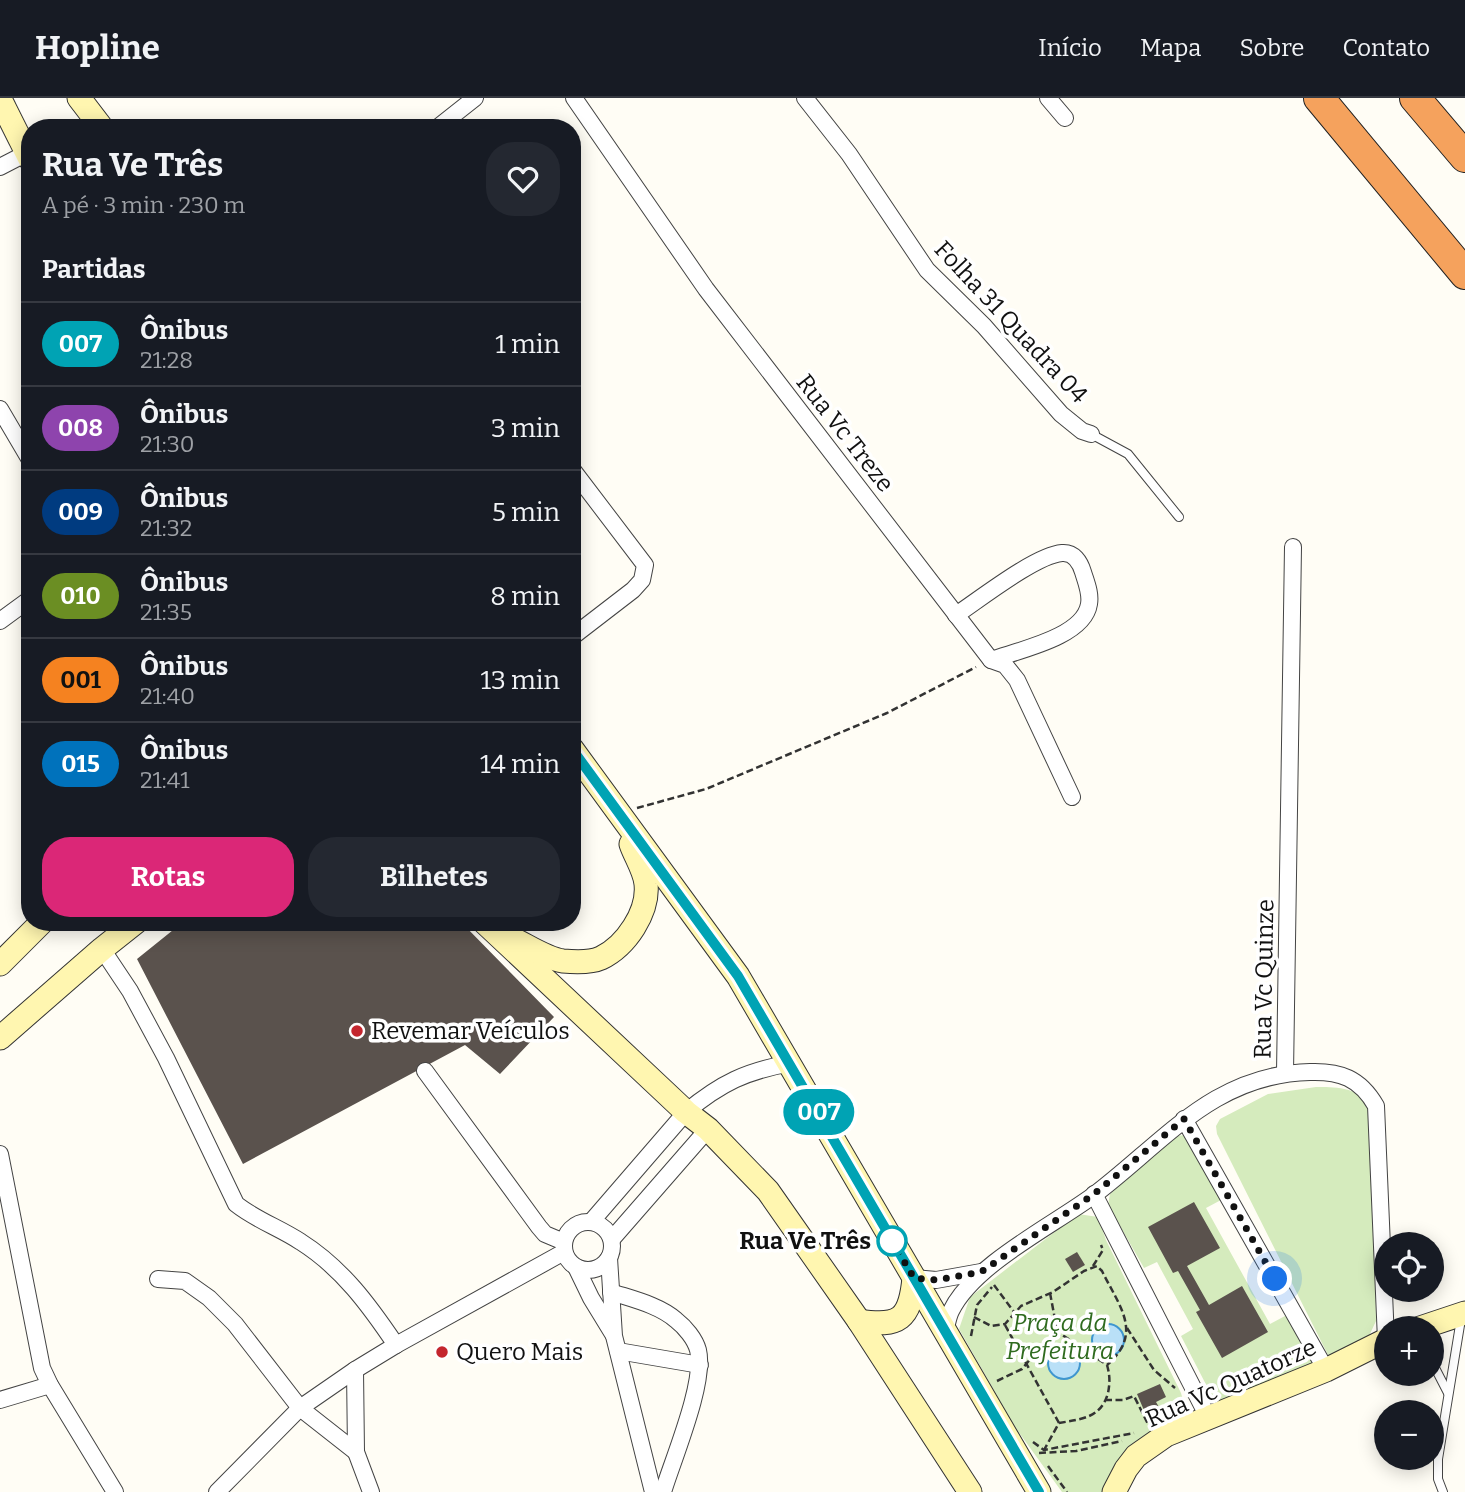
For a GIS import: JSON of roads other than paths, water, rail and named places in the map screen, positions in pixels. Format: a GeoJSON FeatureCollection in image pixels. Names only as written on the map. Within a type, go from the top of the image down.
{"type":"FeatureCollection","features":[{"type":"Feature","properties":{"kind":"highway"},"geometry":{"type":"LineString","coordinates":[[1319,98],[1465,274]]}},
{"type":"Feature","properties":{"kind":"highway"},"geometry":{"type":"LineString","coordinates":[[1415,98],[1465,157]]}},
{"type":"Feature","properties":{"kind":"main road"},"geometry":{"type":"LineString","coordinates":[[79,98],[95,119]]}},
{"type":"Feature","properties":{"kind":"main road"},"geometry":{"type":"LineString","coordinates":[[0,99],[21,142]]}},
{"type":"Feature","properties":{"kind":"main road"},"geometry":{"type":"LineString","coordinates":[[581,761],[738,976],[1039,1492]]}},
{"type":"Feature","properties":{"kind":"main road"},"geometry":{"type":"LineString","coordinates":[[500,931],[560,960],[584,962],[600,958],[624,940],[637,922],[644,903],[646,883],[619,813]]}},
{"type":"Feature","properties":{"kind":"main road"},"geometry":{"type":"LineString","coordinates":[[0,964],[33,931]]}},
{"type":"Feature","properties":{"kind":"main road"},"geometry":{"type":"LineString","coordinates":[[493,931],[686,1112],[708,1129],[768,1191],[859,1321],[970,1492]]}},
{"type":"Feature","properties":{"kind":"main road"},"geometry":{"type":"LineString","coordinates":[[0,1038],[112,936]]}},
{"type":"Feature","properties":{"kind":"main road"},"geometry":{"type":"LineString","coordinates":[[859,1321],[887,1324],[897,1320],[905,1312],[912,1296],[914,1278]]}},
{"type":"Feature","properties":{"kind":"main road"},"geometry":{"type":"LineString","coordinates":[[1444,1320],[1463,1314]]}},
{"type":"Feature","properties":{"kind":"main road","name":"Rua Vc Quatorze"},"geometry":{"type":"LineString","coordinates":[[1114,1492],[1136,1456],[1166,1435],[1326,1370],[1374,1346]]}},
{"type":"Feature","properties":{"kind":"street"},"geometry":{"type":"LineString","coordinates":[[448,119],[475,98]]}},
{"type":"Feature","properties":{"kind":"street","name":"Rua Vc Treze"},"geometry":{"type":"LineString","coordinates":[[574,98],[706,289],[991,660],[1005,665],[1017,680],[1072,797]]}},
{"type":"Feature","properties":{"kind":"street","name":"Folha 31 Quadra 04"},"geometry":{"type":"LineString","coordinates":[[805,98],[849,154],[927,270],[984,326],[1061,414],[1082,431],[1091,434]]}},
{"type":"Feature","properties":{"kind":"street"},"geometry":{"type":"LineString","coordinates":[[1048,98],[1065,118]]}},
{"type":"Feature","properties":{"kind":"street"},"geometry":{"type":"LineString","coordinates":[[0,167],[21,159]]}},
{"type":"Feature","properties":{"kind":"street"},"geometry":{"type":"LineString","coordinates":[[0,409],[21,445]]}},
{"type":"Feature","properties":{"kind":"street"},"geometry":{"type":"LineString","coordinates":[[581,481],[645,565],[642,580],[633,590],[581,631]]}},
{"type":"Feature","properties":{"kind":"street","name":"Rua Vc Quinze"},"geometry":{"type":"LineString","coordinates":[[1293,547],[1285,1073],[1332,1071],[1348,1077],[1369,1094],[1376,1106],[1385,1316]]}},
{"type":"Feature","properties":{"kind":"street"},"geometry":{"type":"LineString","coordinates":[[956,615],[1043,560],[1065,552],[1074,555],[1082,568],[1089,597],[1088,607],[1079,623],[1062,634],[991,660]]}},
{"type":"Feature","properties":{"kind":"street"},"geometry":{"type":"LineString","coordinates":[[0,621],[21,606]]}},
{"type":"Feature","properties":{"kind":"street"},"geometry":{"type":"LineString","coordinates":[[112,936],[130,991],[166,1058],[236,1204],[249,1215],[300,1241],[326,1260],[364,1298],[396,1345]]}},
{"type":"Feature","properties":{"kind":"street"},"geometry":{"type":"LineString","coordinates":[[591,1222],[686,1112],[727,1082],[755,1070],[790,1063]]}},
{"type":"Feature","properties":{"kind":"street"},"geometry":{"type":"LineString","coordinates":[[425,1071],[539,1227],[564,1247]]}},
{"type":"Feature","properties":{"kind":"street"},"geometry":{"type":"LineString","coordinates":[[944,1331],[951,1310],[981,1272],[1094,1194],[1184,1119],[1210,1101],[1248,1082],[1285,1073]]}},
{"type":"Feature","properties":{"kind":"street"},"geometry":{"type":"LineString","coordinates":[[1184,1119],[1326,1370]]}},
{"type":"Feature","properties":{"kind":"street"},"geometry":{"type":"LineString","coordinates":[[612,1239],[708,1129]]}},
{"type":"Feature","properties":{"kind":"street"},"geometry":{"type":"LineString","coordinates":[[0,1154],[42,1368],[115,1492]]}},
{"type":"Feature","properties":{"kind":"street"},"geometry":{"type":"LineString","coordinates":[[1094,1194],[1209,1419]]}},
{"type":"Feature","properties":{"kind":"street"},"geometry":{"type":"LineString","coordinates":[[609,1258],[594,1269],[576,1267],[568,1260],[564,1247],[567,1233],[573,1226],[591,1222],[600,1224],[612,1239],[609,1258],[616,1343],[653,1492]]}},
{"type":"Feature","properties":{"kind":"street"},"geometry":{"type":"LineString","coordinates":[[216,1492],[300,1408],[355,1370],[564,1247]]}},
{"type":"Feature","properties":{"kind":"street"},"geometry":{"type":"LineString","coordinates":[[576,1267],[616,1343],[700,1365]]}},
{"type":"Feature","properties":{"kind":"street"},"geometry":{"type":"LineString","coordinates":[[914,1278],[936,1280],[981,1272]]}},
{"type":"Feature","properties":{"kind":"street"},"geometry":{"type":"LineString","coordinates":[[158,1279],[186,1281],[209,1298],[235,1324],[300,1408],[356,1452]]}},
{"type":"Feature","properties":{"kind":"street"},"geometry":{"type":"LineString","coordinates":[[611,1292],[675,1318],[690,1334],[698,1349],[700,1365],[697,1386],[663,1492]]}},
{"type":"Feature","properties":{"kind":"street"},"geometry":{"type":"LineString","coordinates":[[355,1370],[356,1452],[372,1492]]}},
{"type":"Feature","properties":{"kind":"street"},"geometry":{"type":"LineString","coordinates":[[0,1400],[50,1385]]}},
{"type":"Feature","properties":{"kind":"lane"},"geometry":{"type":"LineString","coordinates":[[1091,434],[1128,454],[1179,517]]}},
{"type":"Feature","properties":{"kind":"lane"},"geometry":{"type":"LineString","coordinates":[[1443,1492],[1438,1479],[1438,1458],[1463,1314]]}},
{"type":"Feature","properties":{"kind":"lane"},"geometry":{"type":"LineString","coordinates":[[1444,1385],[1448,1393]]}},
{"type":"Feature","properties":{"kind":"water"},"geometry":{"type":"Polygon","coordinates":[[[1108,1324],[1119,1329],[1124,1340],[1119,1351],[1108,1356],[1097,1351],[1092,1340],[1097,1329],[1108,1324]]]}},
{"type":"Feature","properties":{"kind":"water"},"geometry":{"type":"Polygon","coordinates":[[[1064,1347],[1075,1352],[1080,1363],[1075,1374],[1064,1379],[1053,1374],[1048,1363],[1053,1352],[1064,1347]]]}},
{"type":"Feature","properties":{"kind":"place","name":"Revemar Veículos"},"geometry":{"type":"Point","coordinates":[357,1031]}},
{"type":"Feature","properties":{"kind":"place","name":"Rua Ve Três"},"geometry":{"type":"Point","coordinates":[892,1241]}},
{"type":"Feature","properties":{"kind":"place","name":"Quero Mais"},"geometry":{"type":"Point","coordinates":[442,1352]}},
{"type":"Feature","properties":{"kind":"park label","name":"Praça da Prefeitura"},"geometry":{"type":"Point","coordinates":[1060,1337]}}]}
